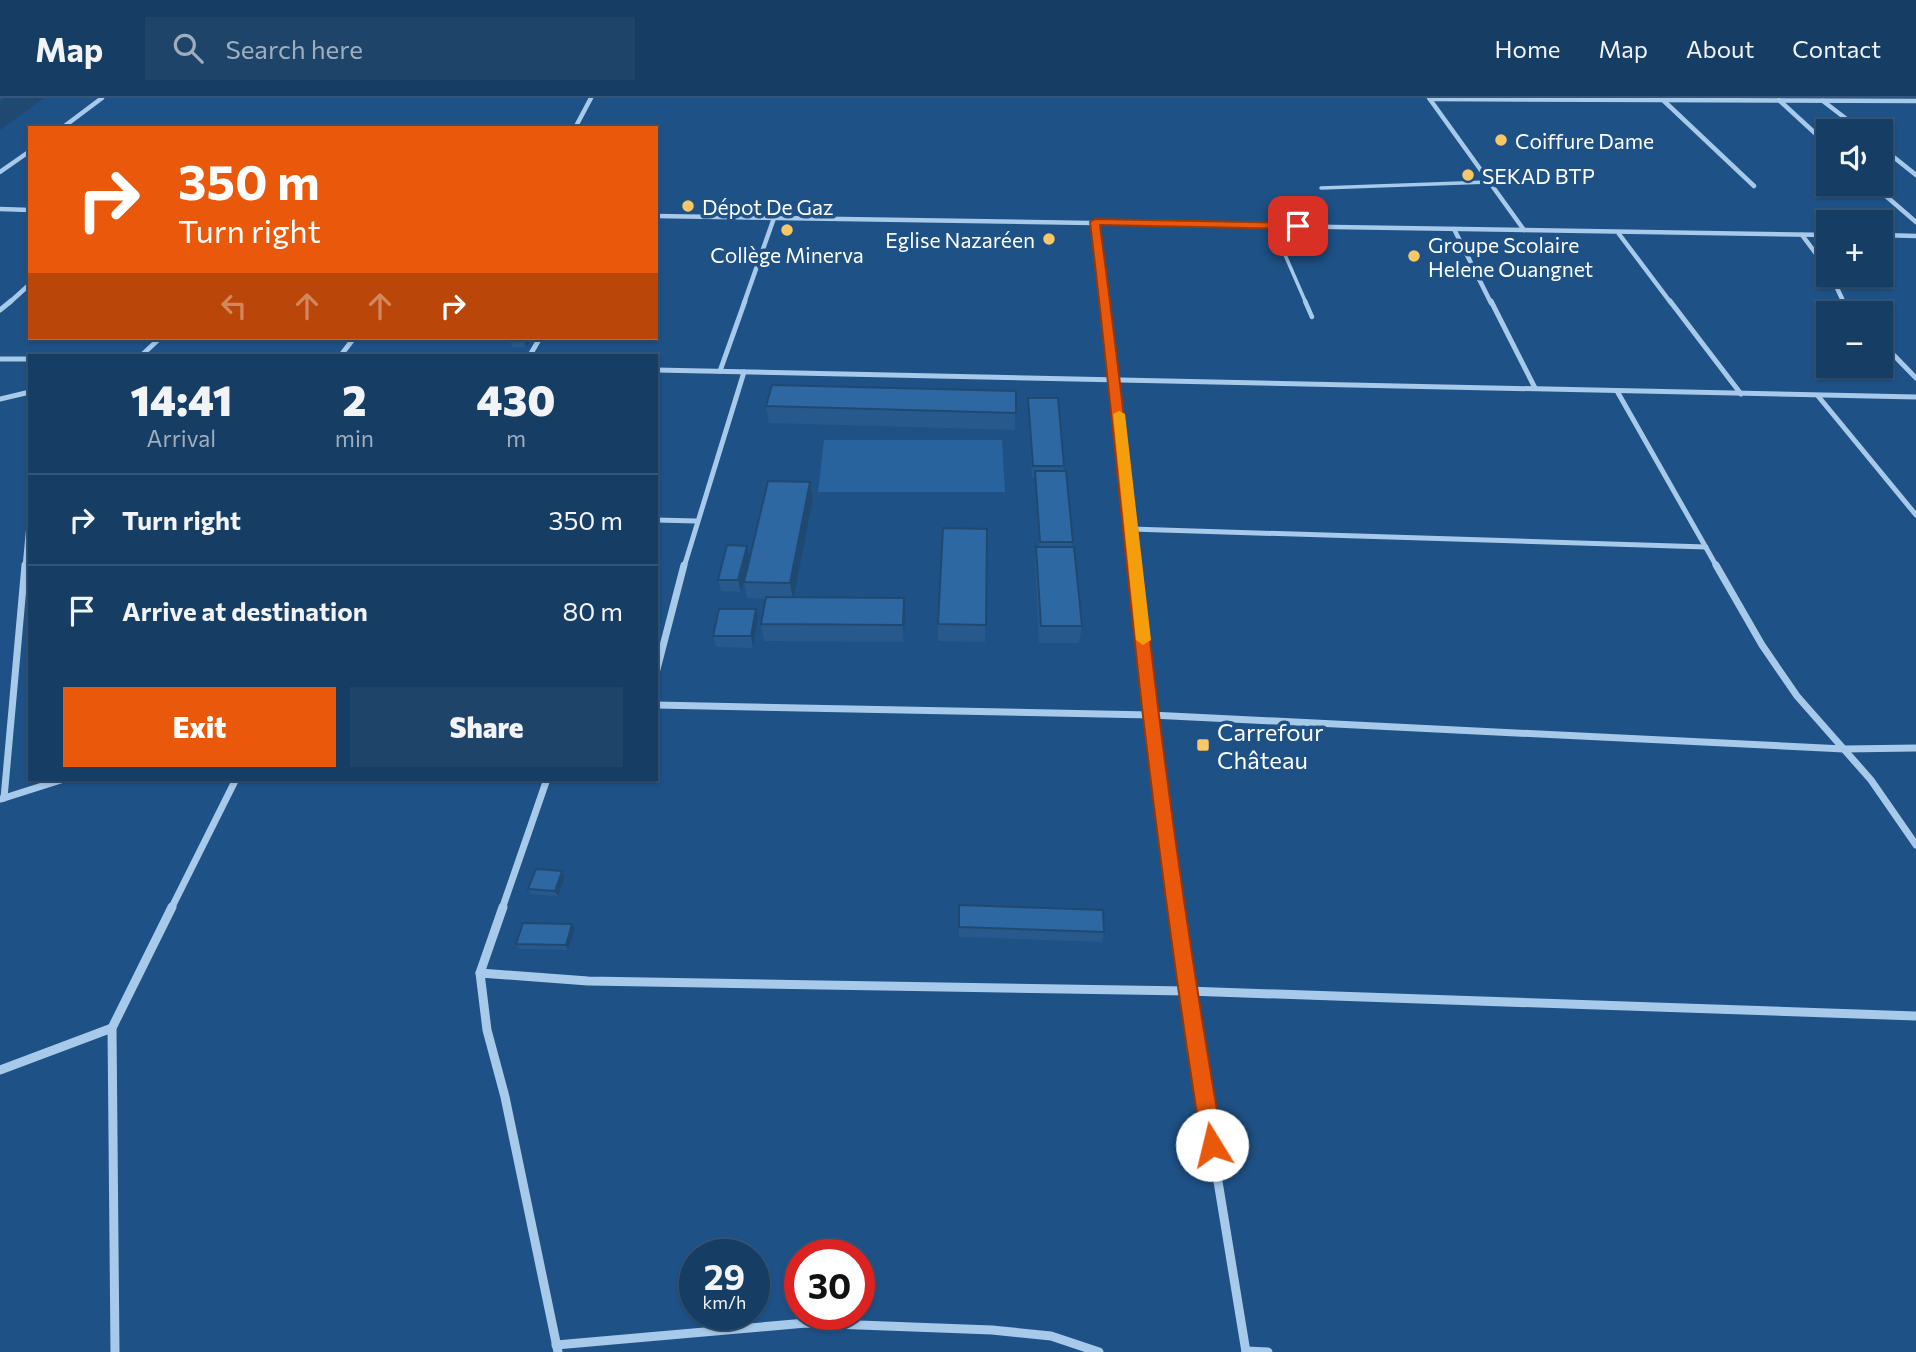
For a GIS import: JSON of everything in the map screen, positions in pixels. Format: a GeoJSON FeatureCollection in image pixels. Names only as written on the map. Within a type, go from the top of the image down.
{"type":"FeatureCollection","features":[{"type":"Feature","properties":{"kind":"street"},"geometry":{"type":"LineString","coordinates":[[65,126],[102,98]]}},
{"type":"Feature","properties":{"kind":"street"},"geometry":{"type":"LineString","coordinates":[[576,126],[592,98]]}},
{"type":"Feature","properties":{"kind":"street"},"geometry":{"type":"LineString","coordinates":[[1430,99],[1916,101]]}},
{"type":"Feature","properties":{"kind":"street"},"geometry":{"type":"LineString","coordinates":[[1430,99],[1524,230]]}},
{"type":"Feature","properties":{"kind":"street"},"geometry":{"type":"LineString","coordinates":[[1821,99],[1847,119]]}},
{"type":"Feature","properties":{"kind":"street"},"geometry":{"type":"LineString","coordinates":[[1664,100],[1754,186]]}},
{"type":"Feature","properties":{"kind":"street"},"geometry":{"type":"LineString","coordinates":[[1778,100],[1816,134]]}},
{"type":"Feature","properties":{"kind":"street"},"geometry":{"type":"LineString","coordinates":[[0,172],[28,152]]}},
{"type":"Feature","properties":{"kind":"street"},"geometry":{"type":"LineString","coordinates":[[1893,156],[1916,174]]}},
{"type":"Feature","properties":{"kind":"street"},"geometry":{"type":"LineString","coordinates":[[1886,196],[1916,222]]}},
{"type":"Feature","properties":{"kind":"street"},"geometry":{"type":"LineString","coordinates":[[0,209],[28,210]]}},
{"type":"Feature","properties":{"kind":"street"},"geometry":{"type":"LineString","coordinates":[[658,216],[1816,235]]}},
{"type":"Feature","properties":{"kind":"street"},"geometry":{"type":"LineString","coordinates":[[720,372],[774,218]]}},
{"type":"Feature","properties":{"kind":"street"},"geometry":{"type":"LineString","coordinates":[[1095,222],[1132,528],[1151,715],[1187,991],[1246,1351],[1268,1352]]}},
{"type":"Feature","properties":{"kind":"street"},"geometry":{"type":"LineString","coordinates":[[1454,229],[1535,388]]}},
{"type":"Feature","properties":{"kind":"street"},"geometry":{"type":"LineString","coordinates":[[1619,233],[1741,394]]}},
{"type":"Feature","properties":{"kind":"street"},"geometry":{"type":"LineString","coordinates":[[1802,235],[1816,254]]}},
{"type":"Feature","properties":{"kind":"street"},"geometry":{"type":"LineString","coordinates":[[1893,235],[1916,236]]}},
{"type":"Feature","properties":{"kind":"street"},"geometry":{"type":"LineString","coordinates":[[0,310],[28,286]]}},
{"type":"Feature","properties":{"kind":"street"},"geometry":{"type":"LineString","coordinates":[[143,354],[158,340]]}},
{"type":"Feature","properties":{"kind":"street"},"geometry":{"type":"LineString","coordinates":[[342,354],[352,340]]}},
{"type":"Feature","properties":{"kind":"street"},"geometry":{"type":"LineString","coordinates":[[1893,354],[1916,378]]}},
{"type":"Feature","properties":{"kind":"street"},"geometry":{"type":"LineString","coordinates":[[0,359],[28,359]]}},
{"type":"Feature","properties":{"kind":"street"},"geometry":{"type":"LineString","coordinates":[[658,370],[1916,397]]}},
{"type":"Feature","properties":{"kind":"street"},"geometry":{"type":"LineString","coordinates":[[658,665],[696,521],[744,372]]}},
{"type":"Feature","properties":{"kind":"street"},"geometry":{"type":"LineString","coordinates":[[1617,391],[1762,645],[1797,696],[1871,780],[1916,845]]}},
{"type":"Feature","properties":{"kind":"street"},"geometry":{"type":"LineString","coordinates":[[0,399],[28,392]]}},
{"type":"Feature","properties":{"kind":"street"},"geometry":{"type":"LineString","coordinates":[[1818,396],[1916,515]]}},
{"type":"Feature","properties":{"kind":"street"},"geometry":{"type":"LineString","coordinates":[[658,520],[696,521]]}},
{"type":"Feature","properties":{"kind":"street"},"geometry":{"type":"LineString","coordinates":[[1132,528],[1706,547]]}},
{"type":"Feature","properties":{"kind":"street"},"geometry":{"type":"LineString","coordinates":[[28,532],[2,798],[57,781]]}},
{"type":"Feature","properties":{"kind":"street"},"geometry":{"type":"LineString","coordinates":[[20,610],[28,608]]}},
{"type":"Feature","properties":{"kind":"street"},"geometry":{"type":"LineString","coordinates":[[658,705],[1151,715],[1844,749],[1916,748]]}},
{"type":"Feature","properties":{"kind":"street"},"geometry":{"type":"LineString","coordinates":[[115,1352],[113,1028],[235,781]]}},
{"type":"Feature","properties":{"kind":"street"},"geometry":{"type":"LineString","coordinates":[[546,781],[480,973],[487,1030],[505,1097],[557,1349],[806,1323],[1004,1331],[1051,1336],[1099,1352]]}},
{"type":"Feature","properties":{"kind":"street"},"geometry":{"type":"LineString","coordinates":[[480,973],[588,981],[1187,991],[1916,1016]]}},
{"type":"Feature","properties":{"kind":"street"},"geometry":{"type":"LineString","coordinates":[[0,1070],[113,1028]]}},
{"type":"Feature","properties":{"kind":"lane"},"geometry":{"type":"LineString","coordinates":[[1321,188],[1489,182]]}},
{"type":"Feature","properties":{"kind":"lane"},"geometry":{"type":"LineString","coordinates":[[1272,225],[1312,317]]}},
{"type":"Feature","properties":{"kind":"shaded area"},"geometry":{"type":"Polygon","coordinates":[[[824,440],[1002,440],[1005,492],[818,492],[824,440]]]}},
{"type":"Feature","properties":{"kind":"building"},"geometry":{"type":"Polygon","coordinates":[[[772,385],[1016,391],[1016,413],[766,406],[772,385]]]}},
{"type":"Feature","properties":{"kind":"building"},"geometry":{"type":"Polygon","coordinates":[[[1028,398],[1058,398],[1064,466],[1033,466],[1028,398]]]}},
{"type":"Feature","properties":{"kind":"building"},"geometry":{"type":"Polygon","coordinates":[[[1035,471],[1066,471],[1073,542],[1040,542],[1035,471]]]}},
{"type":"Feature","properties":{"kind":"building"},"geometry":{"type":"Polygon","coordinates":[[[768,481],[810,482],[790,583],[744,582],[768,481]]]}},
{"type":"Feature","properties":{"kind":"building"},"geometry":{"type":"Polygon","coordinates":[[[943,528],[987,529],[986,625],[938,624],[943,528]]]}},
{"type":"Feature","properties":{"kind":"building"},"geometry":{"type":"Polygon","coordinates":[[[727,545],[747,546],[738,580],[718,580],[727,545]]]}},
{"type":"Feature","properties":{"kind":"building"},"geometry":{"type":"Polygon","coordinates":[[[1036,547],[1074,547],[1082,626],[1041,626],[1036,547]]]}},
{"type":"Feature","properties":{"kind":"building"},"geometry":{"type":"Polygon","coordinates":[[[766,597],[904,598],[903,625],[761,624],[766,597]]]}},
{"type":"Feature","properties":{"kind":"building"},"geometry":{"type":"Polygon","coordinates":[[[719,609],[756,609],[751,636],[713,636],[719,609]]]}},
{"type":"Feature","properties":{"kind":"building"},"geometry":{"type":"Polygon","coordinates":[[[536,869],[562,871],[555,891],[528,889],[536,869]]]}},
{"type":"Feature","properties":{"kind":"building"},"geometry":{"type":"Polygon","coordinates":[[[959,905],[1103,910],[1104,932],[959,927],[959,905]]]}},
{"type":"Feature","properties":{"kind":"building"},"geometry":{"type":"Polygon","coordinates":[[[523,923],[572,924],[566,945],[516,944],[523,923]]]}},
{"type":"Feature","properties":{"kind":"slow traffic"},"geometry":{"type":"LineString","coordinates":[[1119,414],[1143,640]]}},
{"type":"Feature","properties":{"kind":"place","name":"Coiffure Dame"},"geometry":{"type":"Point","coordinates":[1501,140]}},
{"type":"Feature","properties":{"kind":"place","name":"SEKAD BTP"},"geometry":{"type":"Point","coordinates":[1468,175]}},
{"type":"Feature","properties":{"kind":"place","name":"Dépot De Gaz"},"geometry":{"type":"Point","coordinates":[688,206]}},
{"type":"Feature","properties":{"kind":"place","name":"Collège Minerva"},"geometry":{"type":"Point","coordinates":[787,230]}},
{"type":"Feature","properties":{"kind":"place","name":"Eglise Nazaréen"},"geometry":{"type":"Point","coordinates":[1049,239]}},
{"type":"Feature","properties":{"kind":"place","name":"Groupe Scolaire Helene Ouangnet"},"geometry":{"type":"Point","coordinates":[1414,256]}},
{"type":"Feature","properties":{"kind":"place","name":"Carrefour Château"},"geometry":{"type":"Point","coordinates":[1203,745]}},
{"type":"Feature","properties":{"kind":"route"},"geometry":{"type":"LineString","coordinates":[[1212,1145],[1187,991],[1151,715],[1095,222],[1298,226]]}}]}
